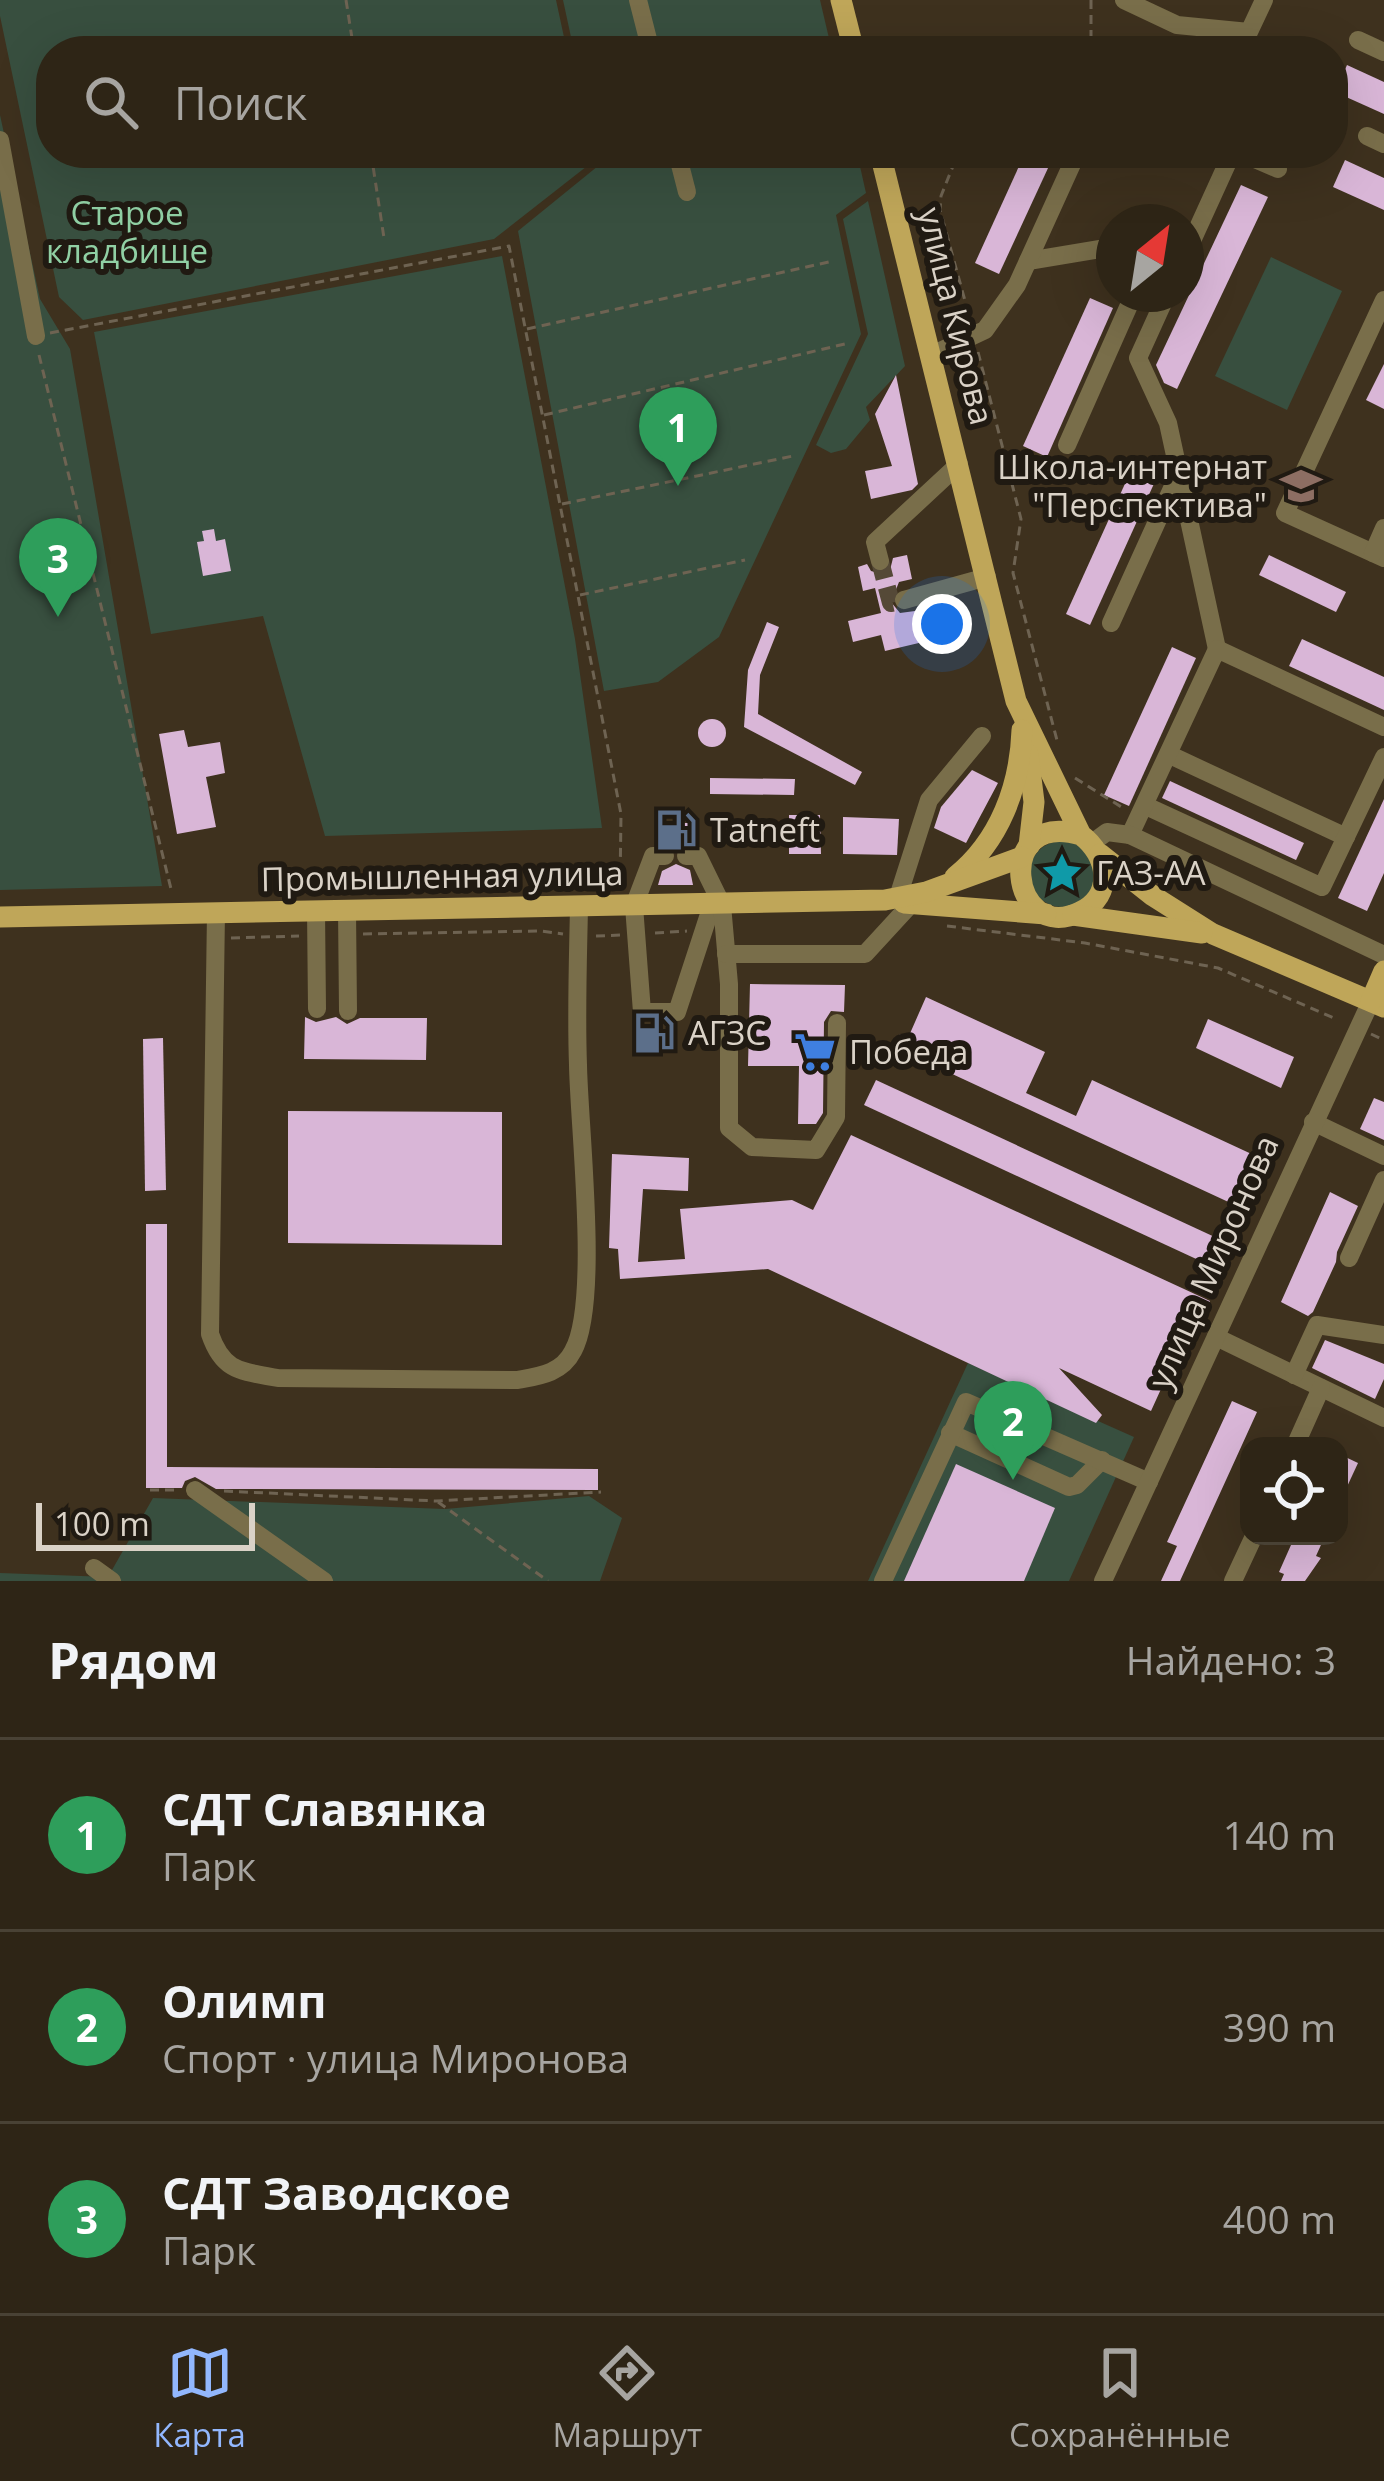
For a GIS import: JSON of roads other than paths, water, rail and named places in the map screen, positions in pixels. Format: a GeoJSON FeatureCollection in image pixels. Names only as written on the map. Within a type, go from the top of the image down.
{"type":"FeatureCollection","features":[{"type":"Feature","properties":{"kind":"main road"},"geometry":{"type":"LineString","coordinates":[[841,0],[850,36]]}},
{"type":"Feature","properties":{"kind":"main road","name":"улица Кирова"},"geometry":{"type":"LineString","coordinates":[[884,168],[1016,701],[1091,844],[1153,896],[1213,934],[1377,1004]]}},
{"type":"Feature","properties":{"kind":"main road"},"geometry":{"type":"LineString","coordinates":[[1016,701],[1034,802],[1020,884],[1034,907],[1046,914]]}},
{"type":"Feature","properties":{"kind":"main road"},"geometry":{"type":"LineString","coordinates":[[944,885],[976,857],[1010,801],[1022,730]]}},
{"type":"Feature","properties":{"kind":"main road"},"geometry":{"type":"LineString","coordinates":[[898,900],[1025,852],[1053,831],[1091,844],[1104,866],[1101,891],[1084,910],[1072,915]]}},
{"type":"Feature","properties":{"kind":"main road"},"geometry":{"type":"LineString","coordinates":[[898,900],[1072,915],[1213,934]]}},
{"type":"Feature","properties":{"kind":"main road","name":"Промышленная улица"},"geometry":{"type":"LineString","coordinates":[[0,917],[898,900]]}},
{"type":"Feature","properties":{"kind":"main road","name":"улица Миронова"},"geometry":{"type":"LineString","coordinates":[[1377,1004],[1384,971]]}},
{"type":"Feature","properties":{"kind":"street"},"geometry":{"type":"LineString","coordinates":[[638,0],[647,36]]}},
{"type":"Feature","properties":{"kind":"street"},"geometry":{"type":"LineString","coordinates":[[1124,0],[1178,25],[1249,32],[1264,0]]}},
{"type":"Feature","properties":{"kind":"street"},"geometry":{"type":"LineString","coordinates":[[1358,40],[1384,52]]}},
{"type":"Feature","properties":{"kind":"street"},"geometry":{"type":"LineString","coordinates":[[0,140],[36,336]]}},
{"type":"Feature","properties":{"kind":"street"},"geometry":{"type":"LineString","coordinates":[[681,168],[687,192]]}},
{"type":"Feature","properties":{"kind":"street"},"geometry":{"type":"LineString","coordinates":[[932,355],[985,330],[1017,285],[1070,168]]}},
{"type":"Feature","properties":{"kind":"street"},"geometry":{"type":"LineString","coordinates":[[1204,218],[1229,168]]}},
{"type":"Feature","properties":{"kind":"street"},"geometry":{"type":"LineString","coordinates":[[1028,261],[1096,250]]}},
{"type":"Feature","properties":{"kind":"street"},"geometry":{"type":"LineString","coordinates":[[1384,300],[1377,335],[1285,513],[1378,556],[1384,528]]}},
{"type":"Feature","properties":{"kind":"street"},"geometry":{"type":"LineString","coordinates":[[1067,445],[1127,312]]}},
{"type":"Feature","properties":{"kind":"street"},"geometry":{"type":"LineString","coordinates":[[1147,312],[1149,334]]}},
{"type":"Feature","properties":{"kind":"street"},"geometry":{"type":"LineString","coordinates":[[1130,836],[1217,649],[1168,423],[1138,358],[1159,312]]}},
{"type":"Feature","properties":{"kind":"street"},"geometry":{"type":"LineString","coordinates":[[880,562],[874,542],[959,464]]}},
{"type":"Feature","properties":{"kind":"street"},"geometry":{"type":"LineString","coordinates":[[1111,623],[1179,473]]}},
{"type":"Feature","properties":{"kind":"street"},"geometry":{"type":"LineString","coordinates":[[904,600],[987,578]]}},
{"type":"Feature","properties":{"kind":"street"},"geometry":{"type":"LineString","coordinates":[[1217,649],[1384,727]]}},
{"type":"Feature","properties":{"kind":"street"},"geometry":{"type":"LineString","coordinates":[[726,954],[865,954],[898,900],[928,800],[982,736]]}},
{"type":"Feature","properties":{"kind":"street"},"geometry":{"type":"LineString","coordinates":[[1170,754],[1346,837]]}},
{"type":"Feature","properties":{"kind":"street"},"geometry":{"type":"LineString","coordinates":[[1308,917],[1384,757]]}},
{"type":"Feature","properties":{"kind":"street"},"geometry":{"type":"LineString","coordinates":[[1143,812],[1322,887]]}},
{"type":"Feature","properties":{"kind":"street"},"geometry":{"type":"LineString","coordinates":[[1091,844],[1107,832],[1130,836],[1384,955]]}},
{"type":"Feature","properties":{"kind":"street"},"geometry":{"type":"LineString","coordinates":[[664,856],[653,856],[627,906],[642,1012],[677,1012],[717,905]]}},
{"type":"Feature","properties":{"kind":"street"},"geometry":{"type":"LineString","coordinates":[[686,856],[698,856],[717,905],[726,954],[730,1128],[752,1147],[816,1150],[836,1117],[837,1023]]}},
{"type":"Feature","properties":{"kind":"street"},"geometry":{"type":"LineString","coordinates":[[216,912],[210,1334],[218,1357],[239,1371],[278,1378],[518,1380],[549,1375],[572,1356],[583,1328],[579,907]]}},
{"type":"Feature","properties":{"kind":"street"},"geometry":{"type":"LineString","coordinates":[[316,910],[317,1010]]}},
{"type":"Feature","properties":{"kind":"street"},"geometry":{"type":"LineString","coordinates":[[347,910],[348,1011]]}},
{"type":"Feature","properties":{"kind":"street","name":"улица Миронова"},"geometry":{"type":"LineString","coordinates":[[1102,1581],[1313,1122],[1377,1004]]}},
{"type":"Feature","properties":{"kind":"street"},"geometry":{"type":"LineString","coordinates":[[1313,1122],[1384,1156]]}},
{"type":"Feature","properties":{"kind":"street"},"geometry":{"type":"LineString","coordinates":[[1349,1258],[1384,1180]]}},
{"type":"Feature","properties":{"kind":"street"},"geometry":{"type":"LineString","coordinates":[[1294,1375],[1317,1325],[1384,1335]]}},
{"type":"Feature","properties":{"kind":"street"},"geometry":{"type":"LineString","coordinates":[[1216,1337],[1384,1418]]}},
{"type":"Feature","properties":{"kind":"street"},"geometry":{"type":"LineString","coordinates":[[1298,1437],[1321,1388]]}},
{"type":"Feature","properties":{"kind":"street"},"geometry":{"type":"LineString","coordinates":[[883,1581],[964,1403],[971,1401],[1149,1482]]}},
{"type":"Feature","properties":{"kind":"street"},"geometry":{"type":"LineString","coordinates":[[950,1433],[1069,1486],[1077,1485],[1102,1460]]}},
{"type":"Feature","properties":{"kind":"street"},"geometry":{"type":"LineString","coordinates":[[195,1490],[324,1581]]}},
{"type":"Feature","properties":{"kind":"street"},"geometry":{"type":"LineString","coordinates":[[1233,1581],[1250,1545]]}},
{"type":"Feature","properties":{"kind":"street"},"geometry":{"type":"LineString","coordinates":[[94,1568],[112,1581]]}},
{"type":"Feature","properties":{"kind":"tunnel"},"geometry":{"type":"LineString","coordinates":[[880,561],[891,603],[904,600]]}},
{"type":"Feature","properties":{"kind":"place","name":"СДТ Славянка"},"geometry":{"type":"Point","coordinates":[678,486]}},
{"type":"Feature","properties":{"kind":"place","name":"Школа-интернат \"Перспектива\""},"geometry":{"type":"Point","coordinates":[1301,486]}},
{"type":"Feature","properties":{"kind":"place","name":"СДТ Заводское"},"geometry":{"type":"Point","coordinates":[58,617]}},
{"type":"Feature","properties":{"kind":"place","name":"Tatneft"},"geometry":{"type":"Point","coordinates":[676,830]}},
{"type":"Feature","properties":{"kind":"place","name":"ГАЗ-АА"},"geometry":{"type":"Point","coordinates":[1062,873]}},
{"type":"Feature","properties":{"kind":"place","name":"АГЗС"},"geometry":{"type":"Point","coordinates":[654,1033]}},
{"type":"Feature","properties":{"kind":"place","name":"Победа"},"geometry":{"type":"Point","coordinates":[815,1052]}},
{"type":"Feature","properties":{"kind":"place","name":"Олимп"},"geometry":{"type":"Point","coordinates":[1013,1480]}},
{"type":"Feature","properties":{"kind":"park label","name":"Старое кладбище"},"geometry":{"type":"Point","coordinates":[127,232]}}]}
